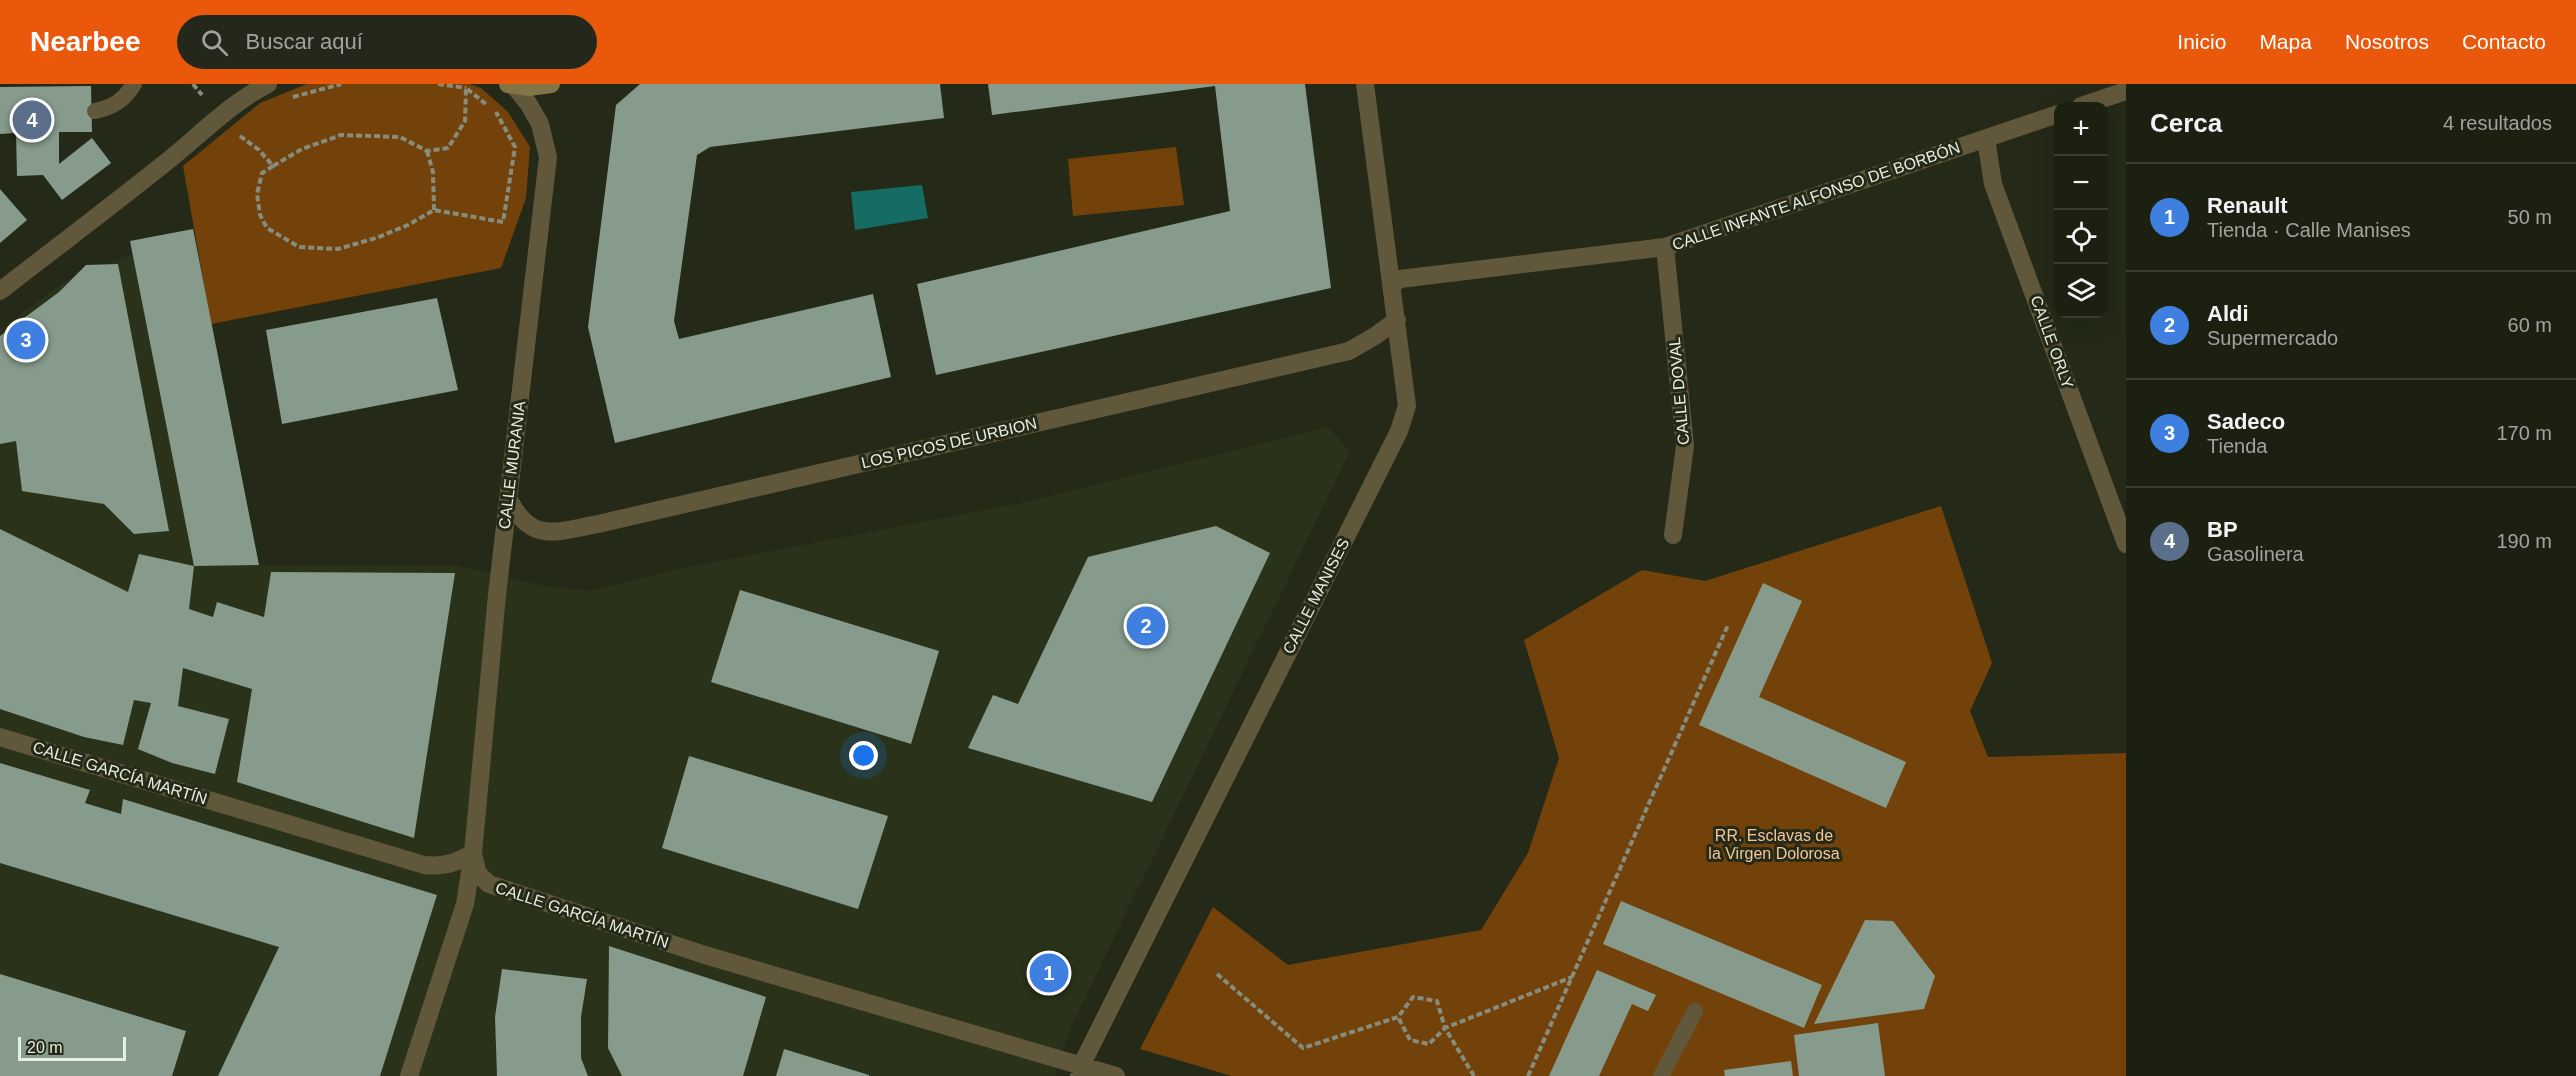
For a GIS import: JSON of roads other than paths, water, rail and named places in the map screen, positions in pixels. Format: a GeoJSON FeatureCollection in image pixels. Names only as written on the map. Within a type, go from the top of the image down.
{"type":"FeatureCollection","features":[{"type":"Feature","properties":{"kind":"main road"},"geometry":{"type":"LineString","coordinates":[[511,85],[529,87],[551,84]]}},
{"type":"Feature","properties":{"kind":"street"},"geometry":{"type":"LineString","coordinates":[[0,291],[172,158],[219,117],[251,93],[268,84]]}},
{"type":"Feature","properties":{"kind":"street","name":"CALLE MANISES"},"geometry":{"type":"LineString","coordinates":[[1080,1071],[1399,431],[1407,406],[1365,84]]}},
{"type":"Feature","properties":{"kind":"street","name":"CALLE MURANIA"},"geometry":{"type":"LineString","coordinates":[[409,1076],[457,932],[465,904],[473,853],[508,498],[548,158],[540,124],[528,104],[511,85]]}},
{"type":"Feature","properties":{"kind":"street"},"geometry":{"type":"LineString","coordinates":[[2093,102],[2126,91]]}},
{"type":"Feature","properties":{"kind":"street","name":"CALLE INFANTE ALFONSO DE BORBÓN"},"geometry":{"type":"LineString","coordinates":[[1392,285],[1400,279],[1665,247],[2054,115]]}},
{"type":"Feature","properties":{"kind":"street","name":"CALLE ORLY"},"geometry":{"type":"LineString","coordinates":[[1986,139],[1993,184],[2126,544]]}},
{"type":"Feature","properties":{"kind":"street","name":"CALLE DOVAL"},"geometry":{"type":"LineString","coordinates":[[1665,247],[1685,446],[1673,535]]}},
{"type":"Feature","properties":{"kind":"street","name":"LOS PICOS DE URBION"},"geometry":{"type":"LineString","coordinates":[[508,498],[518,517],[532,529],[555,532],[598,524],[1349,351],[1397,320]]}},
{"type":"Feature","properties":{"kind":"street","name":"CALLE GARCÍA MARTÍN"},"geometry":{"type":"LineString","coordinates":[[0,737],[424,865],[440,866],[454,863],[473,853],[478,874],[489,884],[705,955],[1080,1071],[1116,1076]]}},
{"type":"Feature","properties":{"kind":"lane"},"geometry":{"type":"LineString","coordinates":[[95,111],[110,108],[126,98],[134,84]]}},
{"type":"Feature","properties":{"kind":"lane"},"geometry":{"type":"LineString","coordinates":[[1661,1076],[1695,1011]]}},
{"type":"Feature","properties":{"kind":"water"},"geometry":{"type":"Polygon","coordinates":[[[922,185],[928,218],[855,230],[851,192],[922,185]]]}},
{"type":"Feature","properties":{"kind":"place","name":"BP"},"geometry":{"type":"Point","coordinates":[32,120]}},
{"type":"Feature","properties":{"kind":"place","name":"Sadeco"},"geometry":{"type":"Point","coordinates":[26,340]}},
{"type":"Feature","properties":{"kind":"place","name":"Aldi"},"geometry":{"type":"Point","coordinates":[1146,626]}},
{"type":"Feature","properties":{"kind":"place","name":"Renault"},"geometry":{"type":"Point","coordinates":[1049,973]}},
{"type":"Feature","properties":{"kind":"park label","name":"RR. Esclavas de la Virgen Dolorosa"},"geometry":{"type":"Point","coordinates":[1774,844]}}]}
